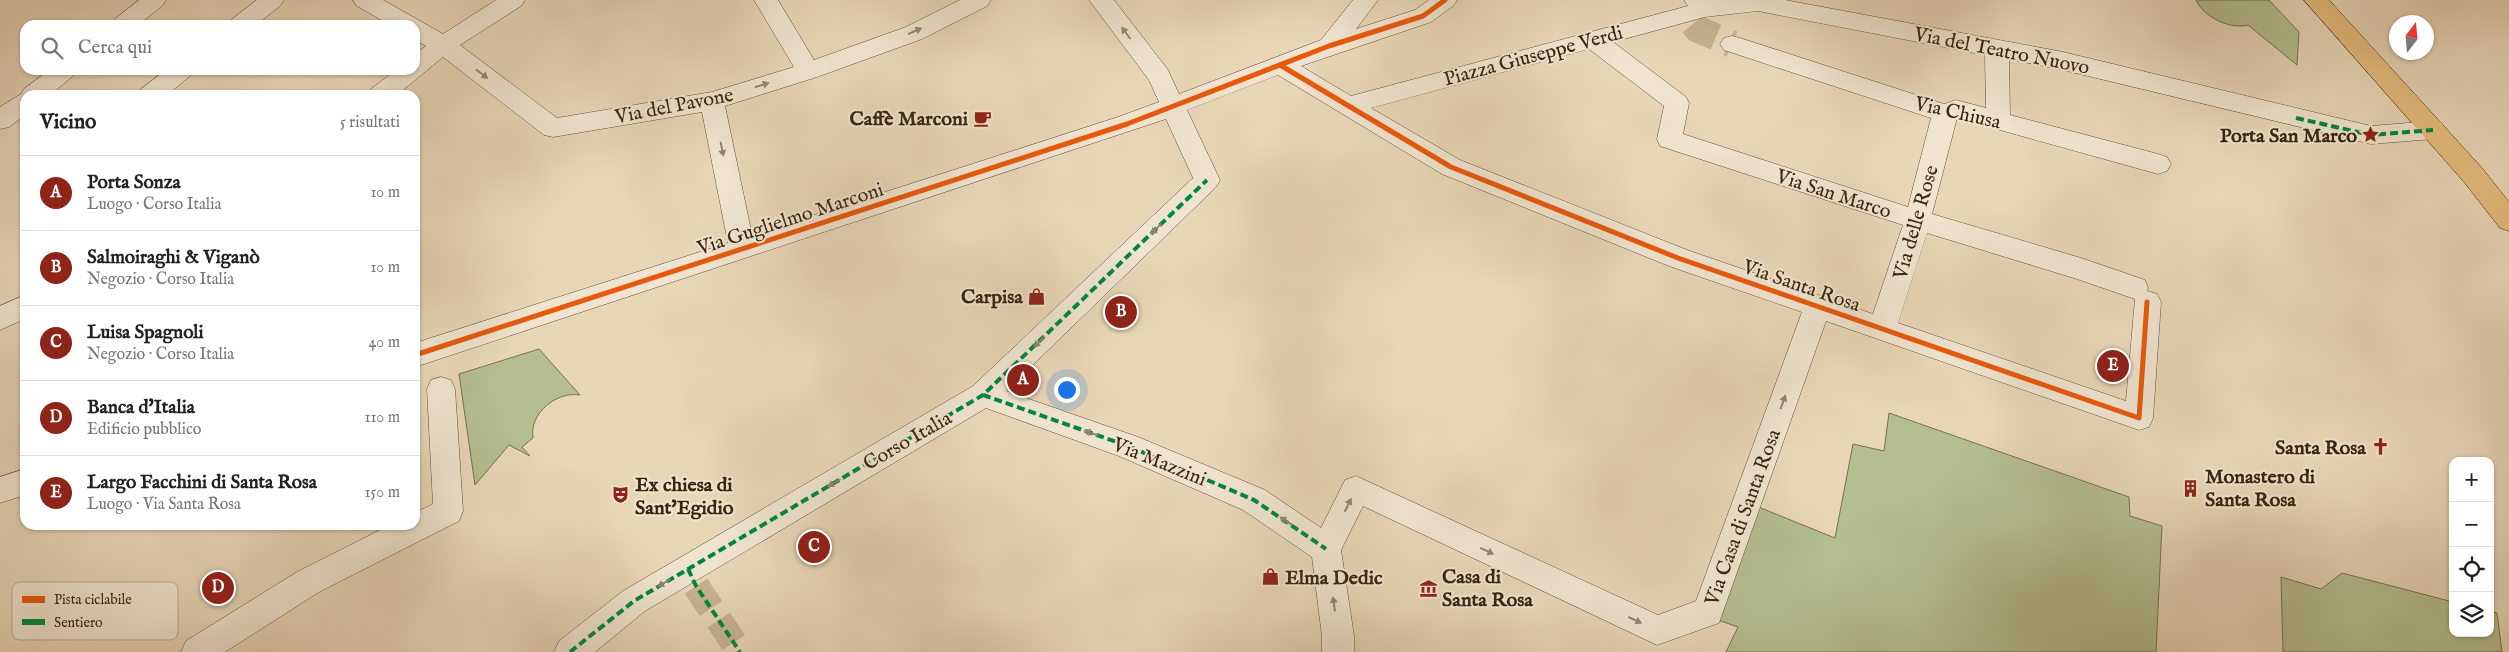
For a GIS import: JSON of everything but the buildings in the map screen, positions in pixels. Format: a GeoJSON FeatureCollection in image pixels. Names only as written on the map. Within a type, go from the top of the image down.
{"type":"FeatureCollection","features":[{"type":"Feature","properties":{"kind":"main road"},"geometry":{"type":"LineString","coordinates":[[2316,0],[2433,130],[2509,221]]}},
{"type":"Feature","properties":{"kind":"street"},"geometry":{"type":"LineString","coordinates":[[129,20],[154,0]]}},
{"type":"Feature","properties":{"kind":"street"},"geometry":{"type":"LineString","coordinates":[[246,20],[272,0]]}},
{"type":"Feature","properties":{"kind":"street"},"geometry":{"type":"LineString","coordinates":[[365,0],[399,20]]}},
{"type":"Feature","properties":{"kind":"street"},"geometry":{"type":"LineString","coordinates":[[420,64],[443,45],[513,0]]}},
{"type":"Feature","properties":{"kind":"street"},"geometry":{"type":"LineString","coordinates":[[766,0],[809,71]]}},
{"type":"Feature","properties":{"kind":"street","name":"Via del Pavone"},"geometry":{"type":"LineString","coordinates":[[420,32],[443,45],[553,128],[712,101],[809,71],[914,32],[979,0]]}},
{"type":"Feature","properties":{"kind":"street"},"geometry":{"type":"LineString","coordinates":[[1101,0],[1160,76],[1175,108],[1329,46],[1423,16],[1445,0]]}},
{"type":"Feature","properties":{"kind":"street"},"geometry":{"type":"LineString","coordinates":[[1329,46],[1366,0]]}},
{"type":"Feature","properties":{"kind":"street","name":"Via del Teatro Nuovo"},"geometry":{"type":"LineString","coordinates":[[1695,12],[1758,3],[2063,61],[2371,135],[2433,130]]}},
{"type":"Feature","properties":{"kind":"street","name":"Piazza Giuseppe Verdi"},"geometry":{"type":"LineString","coordinates":[[1354,108],[1593,39],[1695,12]]}},
{"type":"Feature","properties":{"kind":"street","name":"Via San Marco"},"geometry":{"type":"LineString","coordinates":[[1593,39],[1677,103],[1669,139],[1918,220],[2081,269],[2141,295]]}},
{"type":"Feature","properties":{"kind":"street","name":"Via Chiusa"},"geometry":{"type":"LineString","coordinates":[[1732,44],[1945,113],[1956,109],[2158,164]]}},
{"type":"Feature","properties":{"kind":"street"},"geometry":{"type":"LineString","coordinates":[[1997,48],[1998,120]]}},
{"type":"Feature","properties":{"kind":"street","name":"Via Santa Rosa"},"geometry":{"type":"LineString","coordinates":[[1280,66],[1354,108],[1450,167],[1678,258],[2139,418],[2141,295]]}},
{"type":"Feature","properties":{"kind":"street"},"geometry":{"type":"LineString","coordinates":[[37,90],[58,75]]}},
{"type":"Feature","properties":{"kind":"street"},"geometry":{"type":"LineString","coordinates":[[156,90],[176,75]]}},
{"type":"Feature","properties":{"kind":"street"},"geometry":{"type":"LineString","coordinates":[[386,90],[406,75]]}},
{"type":"Feature","properties":{"kind":"street"},"geometry":{"type":"LineString","coordinates":[[712,101],[742,249]]}},
{"type":"Feature","properties":{"kind":"street"},"geometry":{"type":"LineString","coordinates":[[0,120],[20,102]]}},
{"type":"Feature","properties":{"kind":"street","name":"Corso Italia"},"geometry":{"type":"LineString","coordinates":[[570,652],[634,602],[692,578],[983,395],[1207,180],[1175,108]]}},
{"type":"Feature","properties":{"kind":"street","name":"Via Guglielmo Marconi"},"geometry":{"type":"LineString","coordinates":[[420,353],[1175,108]]}},
{"type":"Feature","properties":{"kind":"street","name":"Via delle Rose"},"geometry":{"type":"LineString","coordinates":[[1882,329],[1918,220],[1945,113]]}},
{"type":"Feature","properties":{"kind":"street","name":"Via Casa di Santa Rosa"},"geometry":{"type":"LineString","coordinates":[[1326,548],[1356,490],[1656,630],[1708,612],[1817,307]]}},
{"type":"Feature","properties":{"kind":"street"},"geometry":{"type":"LineString","coordinates":[[0,319],[20,309]]}},
{"type":"Feature","properties":{"kind":"street"},"geometry":{"type":"LineString","coordinates":[[420,525],[448,511],[441,389]]}},
{"type":"Feature","properties":{"kind":"street","name":"Via Mazzini"},"geometry":{"type":"LineString","coordinates":[[983,395],[1128,446],[1254,500],[1326,548]]}},
{"type":"Feature","properties":{"kind":"street"},"geometry":{"type":"LineString","coordinates":[[0,490],[20,484]]}},
{"type":"Feature","properties":{"kind":"street"},"geometry":{"type":"LineString","coordinates":[[196,652],[308,582],[411,530]]}},
{"type":"Feature","properties":{"kind":"street"},"geometry":{"type":"LineString","coordinates":[[1326,548],[1338,636],[1338,652]]}},
{"type":"Feature","properties":{"kind":"green space"},"geometry":{"type":"Polygon","coordinates":[[[2196,0],[2269,0],[2299,32],[2297,65],[2248,25],[2233,26],[2218,21],[2205,12],[2196,0]]]}},
{"type":"Feature","properties":{"kind":"green space"},"geometry":{"type":"Polygon","coordinates":[[[539,349],[580,395],[571,395],[554,400],[540,412],[535,420],[533,438],[522,447],[530,456],[509,445],[475,485],[459,374],[539,349]]]}},
{"type":"Feature","properties":{"kind":"green space"},"geometry":{"type":"Polygon","coordinates":[[[1889,413],[2129,497],[2130,516],[2162,526],[2156,652],[1726,652],[1738,627],[1715,619],[1756,506],[1835,538],[1853,444],[1884,451],[1889,413]]]}},
{"type":"Feature","properties":{"kind":"green space"},"geometry":{"type":"Polygon","coordinates":[[[2342,573],[2449,601],[2449,637],[2494,637],[2494,612],[2497,613],[2502,652],[2283,652],[2281,577],[2321,589],[2342,573]]]}},
{"type":"Feature","properties":{"kind":"tunnel"},"geometry":{"type":"LineString","coordinates":[[1693,24],[1697,29],[1732,44]]}},
{"type":"Feature","properties":{"kind":"tunnel"},"geometry":{"type":"LineString","coordinates":[[696,586],[740,652]]}},
{"type":"Feature","properties":{"kind":"marked path"},"geometry":{"type":"LineString","coordinates":[[2296,118],[2371,135],[2433,130]]}},
{"type":"Feature","properties":{"kind":"marked path"},"geometry":{"type":"LineString","coordinates":[[570,652],[634,601],[983,395],[1207,180]]}},
{"type":"Feature","properties":{"kind":"marked path"},"geometry":{"type":"LineString","coordinates":[[983,395],[1128,446],[1254,500],[1326,549]]}},
{"type":"Feature","properties":{"kind":"marked path"},"geometry":{"type":"LineString","coordinates":[[688,569],[696,586],[740,652]]}},
{"type":"Feature","properties":{"kind":"cycle path"},"geometry":{"type":"LineString","coordinates":[[420,353],[1127,124],[1329,46],[1423,16],[1445,0]]}},
{"type":"Feature","properties":{"kind":"cycle path"},"geometry":{"type":"LineString","coordinates":[[1280,65],[1451,167],[1678,258],[2139,418],[2147,302]]}},
{"type":"Feature","properties":{"kind":"place","name":"Caffè Marconi"},"geometry":{"type":"Point","coordinates":[982,118]}},
{"type":"Feature","properties":{"kind":"place","name":"Porta San Marco"},"geometry":{"type":"Point","coordinates":[2371,135]}},
{"type":"Feature","properties":{"kind":"place","name":"Carpisa"},"geometry":{"type":"Point","coordinates":[1037,296]}},
{"type":"Feature","properties":{"kind":"place","name":"Salmoiraghi & Viganò"},"geometry":{"type":"Point","coordinates":[1121,312]}},
{"type":"Feature","properties":{"kind":"place","name":"Largo Facchini di Santa Rosa"},"geometry":{"type":"Point","coordinates":[2113,366]}},
{"type":"Feature","properties":{"kind":"place","name":"Porta Sonza"},"geometry":{"type":"Point","coordinates":[1023,380]}},
{"type":"Feature","properties":{"kind":"place","name":"Santa Rosa"},"geometry":{"type":"Point","coordinates":[2380,447]}},
{"type":"Feature","properties":{"kind":"place","name":"Monastero di Santa Rosa"},"geometry":{"type":"Point","coordinates":[2191,488]}},
{"type":"Feature","properties":{"kind":"place","name":"Ex chiesa di Sant'Egidio"},"geometry":{"type":"Point","coordinates":[621,495]}},
{"type":"Feature","properties":{"kind":"place","name":"Luisa Spagnoli"},"geometry":{"type":"Point","coordinates":[814,547]}},
{"type":"Feature","properties":{"kind":"place","name":"Elma Dedic"},"geometry":{"type":"Point","coordinates":[1271,577]}},
{"type":"Feature","properties":{"kind":"place","name":"Banca d'Italia"},"geometry":{"type":"Point","coordinates":[218,588]}},
{"type":"Feature","properties":{"kind":"place","name":"Casa di Santa Rosa"},"geometry":{"type":"Point","coordinates":[1428,588]}}]}
